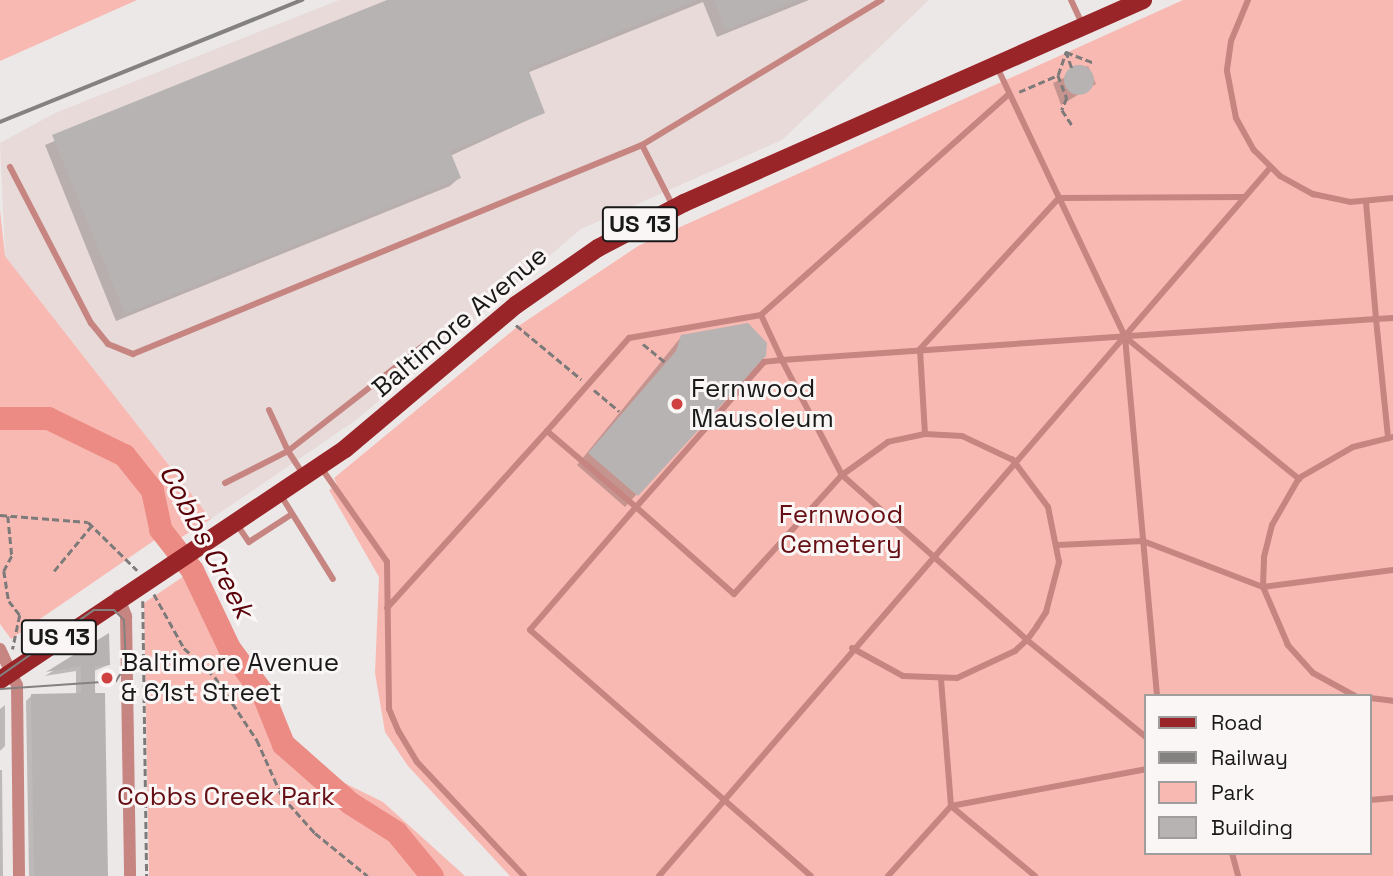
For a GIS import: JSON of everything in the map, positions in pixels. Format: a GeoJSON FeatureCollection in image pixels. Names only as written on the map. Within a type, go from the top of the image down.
{"type":"FeatureCollection","features":[{"type":"Feature","properties":{"kind":"main road","name":"Baltimore Avenue"},"geometry":{"type":"LineString","coordinates":[[7,674],[118,596],[320,466],[545,283],[673,208],[1141,0]]}},
{"type":"Feature","properties":{"kind":"street"},"geometry":{"type":"LineString","coordinates":[[118,596],[126,616],[130,876]]}},
{"type":"Feature","properties":{"kind":"street"},"geometry":{"type":"LineString","coordinates":[[6,649],[19,876]]}},
{"type":"Feature","properties":{"kind":"lane"},"geometry":{"type":"LineString","coordinates":[[10,167],[91,323],[108,344],[133,354],[642,145],[881,0]]}},
{"type":"Feature","properties":{"kind":"lane"},"geometry":{"type":"LineString","coordinates":[[1071,0],[1083,26]]}},
{"type":"Feature","properties":{"kind":"lane"},"geometry":{"type":"LineString","coordinates":[[1248,0],[1231,41],[1230,95],[1247,140],[1270,168],[1313,194],[1366,202],[1393,198]]}},
{"type":"Feature","properties":{"kind":"lane"},"geometry":{"type":"LineString","coordinates":[[996,65],[1125,337],[1157,694]]}},
{"type":"Feature","properties":{"kind":"lane"},"geometry":{"type":"LineString","coordinates":[[386,610],[587,384],[634,337],[761,314],[1010,95]]}},
{"type":"Feature","properties":{"kind":"lane"},"geometry":{"type":"LineString","coordinates":[[642,145],[673,208]]}},
{"type":"Feature","properties":{"kind":"lane"},"geometry":{"type":"LineString","coordinates":[[659,876],[1013,460],[1125,337],[1270,168]]}},
{"type":"Feature","properties":{"kind":"lane"},"geometry":{"type":"LineString","coordinates":[[925,433],[920,349],[1059,198],[1244,197]]}},
{"type":"Feature","properties":{"kind":"lane"},"geometry":{"type":"LineString","coordinates":[[1351,694],[1313,673],[1288,645],[1263,587],[1272,525],[1299,478],[1353,447],[1391,437],[1376,319],[1366,202]]}},
{"type":"Feature","properties":{"kind":"lane"},"geometry":{"type":"LineString","coordinates":[[761,314],[842,475],[1027,640],[1144,735]]}},
{"type":"Feature","properties":{"kind":"lane"},"geometry":{"type":"LineString","coordinates":[[811,876],[530,630],[764,362],[1393,318]]}},
{"type":"Feature","properties":{"kind":"lane"},"geometry":{"type":"LineString","coordinates":[[1125,337],[1299,478]]}},
{"type":"Feature","properties":{"kind":"lane"},"geometry":{"type":"LineString","coordinates":[[225,483],[288,451],[423,346]]}},
{"type":"Feature","properties":{"kind":"lane"},"geometry":{"type":"LineString","coordinates":[[269,410],[288,451],[303,475]]}},
{"type":"Feature","properties":{"kind":"lane"},"geometry":{"type":"LineString","coordinates":[[547,431],[734,594],[842,475],[871,451],[925,433],[971,439],[1013,460],[1048,507],[1058,545],[1052,596],[1027,640],[988,668],[941,680],[902,676],[852,648]]}},
{"type":"Feature","properties":{"kind":"lane"},"geometry":{"type":"LineString","coordinates":[[320,466],[387,562],[389,709],[399,732],[417,762],[524,876]]}},
{"type":"Feature","properties":{"kind":"lane"},"geometry":{"type":"LineString","coordinates":[[279,492],[333,579]]}},
{"type":"Feature","properties":{"kind":"lane"},"geometry":{"type":"LineString","coordinates":[[235,521],[249,542],[292,514]]}},
{"type":"Feature","properties":{"kind":"lane"},"geometry":{"type":"LineString","coordinates":[[1058,545],[1143,541],[1263,587],[1393,570]]}},
{"type":"Feature","properties":{"kind":"lane"},"geometry":{"type":"LineString","coordinates":[[941,680],[951,806],[1035,876]]}},
{"type":"Feature","properties":{"kind":"lane"},"geometry":{"type":"LineString","coordinates":[[1372,698],[1393,701]]}},
{"type":"Feature","properties":{"kind":"lane"},"geometry":{"type":"LineString","coordinates":[[888,876],[951,806],[1144,769]]}},
{"type":"Feature","properties":{"kind":"lane"},"geometry":{"type":"LineString","coordinates":[[1372,800],[1393,798]]}},
{"type":"Feature","properties":{"kind":"lane"},"geometry":{"type":"LineString","coordinates":[[1233,855],[1238,876]]}},
{"type":"Feature","properties":{"kind":"path"},"geometry":{"type":"LineString","coordinates":[[1066,52],[1095,63]]}},
{"type":"Feature","properties":{"kind":"path"},"geometry":{"type":"LineString","coordinates":[[1066,52],[1072,68]]}},
{"type":"Feature","properties":{"kind":"path"},"geometry":{"type":"LineString","coordinates":[[1066,52],[1058,75],[1068,98],[1062,110],[1072,125]]}},
{"type":"Feature","properties":{"kind":"path"},"geometry":{"type":"LineString","coordinates":[[1010,95],[1058,75]]}},
{"type":"Feature","properties":{"kind":"path"},"geometry":{"type":"LineString","coordinates":[[516,325],[619,411]]}},
{"type":"Feature","properties":{"kind":"path"},"geometry":{"type":"LineString","coordinates":[[634,337],[664,362]]}},
{"type":"Feature","properties":{"kind":"path"},"geometry":{"type":"LineString","coordinates":[[0,514],[92,524],[136,567]]}},
{"type":"Feature","properties":{"kind":"path"},"geometry":{"type":"LineString","coordinates":[[6,649],[20,615],[9,601],[4,571],[12,556],[8,516]]}},
{"type":"Feature","properties":{"kind":"path"},"geometry":{"type":"LineString","coordinates":[[54,571],[92,524]]}},
{"type":"Feature","properties":{"kind":"path"},"geometry":{"type":"LineString","coordinates":[[150,587],[184,648],[215,677],[257,740],[282,796],[315,833],[368,876]]}},
{"type":"Feature","properties":{"kind":"path"},"geometry":{"type":"LineString","coordinates":[[147,876],[143,598],[153,592]]}},
{"type":"Feature","properties":{"kind":"shaded area"},"geometry":{"type":"Polygon","coordinates":[[[339,0],[929,0],[782,140],[581,229],[356,420],[211,519],[5,256],[0,143],[55,113],[339,0]]]}},
{"type":"Feature","properties":{"kind":"green space"},"geometry":{"type":"Polygon","coordinates":[[[0,0],[137,0],[0,61],[0,0]]]}},
{"type":"Feature","properties":{"kind":"green space","name":"Fernwood Cemetery"},"geometry":{"type":"Polygon","coordinates":[[[1183,0],[1393,0],[1393,876],[510,876],[408,766],[385,732],[375,673],[379,577],[329,490],[337,485],[334,478],[517,327],[638,246],[1183,0]]]}},
{"type":"Feature","properties":{"kind":"green space"},"geometry":{"type":"Polygon","coordinates":[[[0,210],[5,256],[211,519],[177,540],[165,533],[11,639],[0,624],[0,210]]]}},
{"type":"Feature","properties":{"kind":"green space","name":"Cobbs Creek Park"},"geometry":{"type":"Polygon","coordinates":[[[193,570],[229,648],[262,692],[283,744],[306,764],[383,802],[465,876],[149,876],[144,603],[193,570]]]}},
{"type":"Feature","properties":{"kind":"building"},"geometry":{"type":"Polygon","coordinates":[[[387,0],[697,0],[528,69],[545,113],[450,151],[461,178],[125,314],[52,135],[387,0]]]}},
{"type":"Feature","properties":{"kind":"building"},"geometry":{"type":"Polygon","coordinates":[[[714,0],[798,0],[726,30],[714,0]]]}},
{"type":"Feature","properties":{"kind":"building"},"geometry":{"type":"Polygon","coordinates":[[[1079,65],[1090,69],[1094,80],[1090,91],[1079,95],[1068,91],[1064,80],[1068,69],[1079,65]]]}},
{"type":"Feature","properties":{"kind":"building","name":"Fernwood Mausoleum"},"geometry":{"type":"Polygon","coordinates":[[[748,323],[767,343],[766,356],[638,496],[588,453],[676,351],[681,335],[748,323]]]}},
{"type":"Feature","properties":{"kind":"building"},"geometry":{"type":"Polygon","coordinates":[[[109,633],[110,665],[95,667],[95,693],[105,693],[108,876],[34,876],[31,694],[81,693],[81,666],[46,672],[109,633]]]}},
{"type":"Feature","properties":{"kind":"waterway","name":"Cobbs Creek"},"geometry":{"type":"LineString","coordinates":[[0,418],[48,418],[124,455],[152,490],[160,529],[192,570],[229,648],[262,692],[283,744],[350,803],[396,832],[432,876]]}},
{"type":"Feature","properties":{"kind":"tram line"},"geometry":{"type":"LineString","coordinates":[[0,676],[94,610],[114,610],[124,620],[126,665],[116,681],[0,689]]}},
{"type":"Feature","properties":{"kind":"railway"},"geometry":{"type":"LineString","coordinates":[[0,122],[302,0]]}},
{"type":"Feature","properties":{"kind":"place","name":"Fernwood Mausoleum"},"geometry":{"type":"Point","coordinates":[677,404]}},
{"type":"Feature","properties":{"kind":"place","name":"Baltimore Avenue & 61st Street"},"geometry":{"type":"Point","coordinates":[107,678]}}]}
